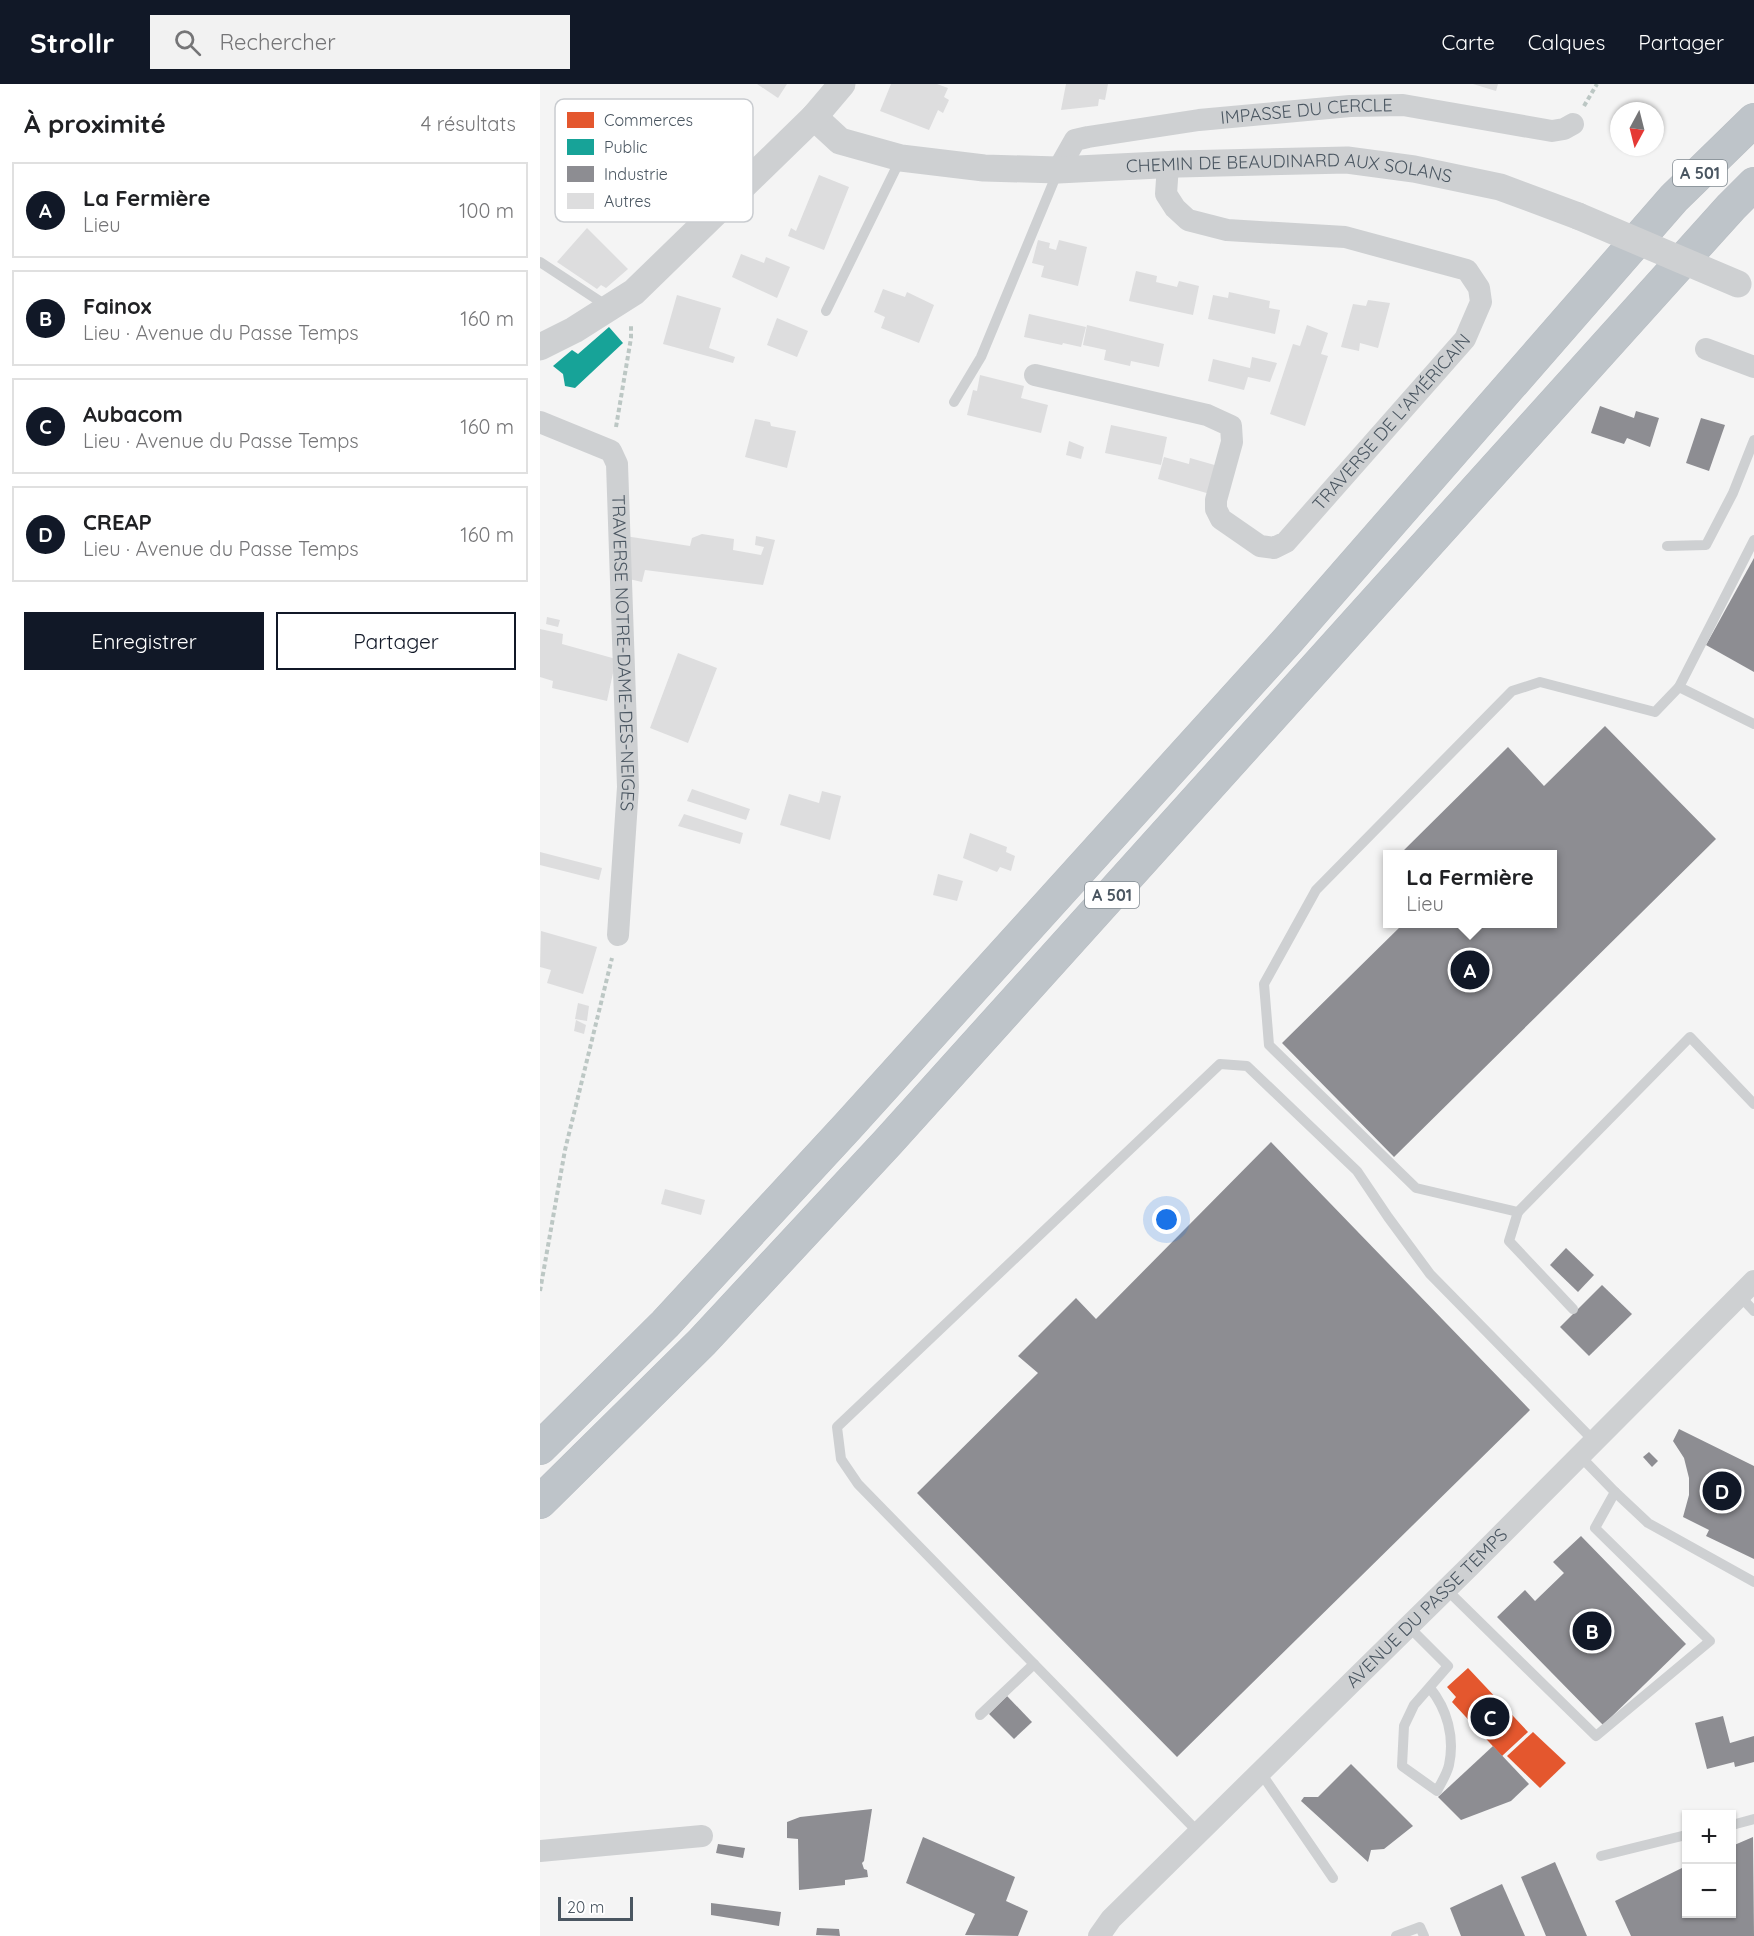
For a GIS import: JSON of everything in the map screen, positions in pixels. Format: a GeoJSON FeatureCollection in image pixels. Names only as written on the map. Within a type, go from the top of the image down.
{"type":"FeatureCollection","features":[{"type":"Feature","properties":{"kind":"highway","name":"A 501"},"geometry":{"type":"LineString","coordinates":[[540,1448],[665,1323],[848,1126],[1289,639],[1674,198],[1754,120]]}},
{"type":"Feature","properties":{"kind":"highway","name":"A 501"},"geometry":{"type":"LineString","coordinates":[[540,1502],[702,1342],[888,1142],[1695,246],[1754,184]]}},
{"type":"Feature","properties":{"kind":"street"},"geometry":{"type":"LineString","coordinates":[[753,176],[814,117],[842,84]]}},
{"type":"Feature","properties":{"kind":"street","name":"IMPASSE DU CERCLE"},"geometry":{"type":"LineString","coordinates":[[1058,170],[1075,140],[1088,136],[1199,120],[1350,106],[1403,105],[1551,131],[1564,129],[1573,124]]}},
{"type":"Feature","properties":{"kind":"street","name":"CHEMIN DE BEAUDINARD AUX SOLANS"},"geometry":{"type":"LineString","coordinates":[[814,117],[840,141],[901,158],[984,168],[1058,170],[1347,160],[1414,169],[1500,187],[1578,216],[1746,288]]}},
{"type":"Feature","properties":{"kind":"street","name":"TRAVERSE DE L'AMÉRICAIN"},"geometry":{"type":"LineString","coordinates":[[1035,375],[1207,415],[1231,426],[1232,442],[1216,500],[1216,509],[1221,519],[1260,546],[1274,548],[1286,542],[1465,339],[1480,302],[1479,288],[1467,270],[1346,237],[1227,230],[1188,220],[1175,208],[1166,194],[1168,165]]}},
{"type":"Feature","properties":{"kind":"street"},"geometry":{"type":"LineString","coordinates":[[540,347],[574,330],[634,292],[706,222]]}},
{"type":"Feature","properties":{"kind":"street"},"geometry":{"type":"LineString","coordinates":[[1706,349],[1754,367]]}},
{"type":"Feature","properties":{"kind":"street"},"geometry":{"type":"LineString","coordinates":[[540,422],[611,452]]}},
{"type":"Feature","properties":{"kind":"street","name":"TRAVERSE NOTRE-DAME-DES-NEIGES"},"geometry":{"type":"LineString","coordinates":[[611,452],[617,464],[627,787],[618,934]]}},
{"type":"Feature","properties":{"kind":"street","name":"AVENUE DU PASSE TEMPS"},"geometry":{"type":"LineString","coordinates":[[1100,1936],[1111,1919],[1587,1448],[1749,1296]]}},
{"type":"Feature","properties":{"kind":"street"},"geometry":{"type":"LineString","coordinates":[[540,1851],[702,1836]]}},
{"type":"Feature","properties":{"kind":"lane"},"geometry":{"type":"LineString","coordinates":[[826,311],[901,158]]}},
{"type":"Feature","properties":{"kind":"lane"},"geometry":{"type":"LineString","coordinates":[[954,402],[981,357],[1058,170]]}},
{"type":"Feature","properties":{"kind":"lane"},"geometry":{"type":"LineString","coordinates":[[540,262],[609,307]]}},
{"type":"Feature","properties":{"kind":"lane"},"geometry":{"type":"LineString","coordinates":[[1667,546],[1706,545],[1733,494],[1754,440]]}},
{"type":"Feature","properties":{"kind":"lane"},"geometry":{"type":"LineString","coordinates":[[1518,1212],[1416,1188],[1269,1045],[1264,984],[1316,890],[1512,691],[1540,682],[1655,712],[1679,687],[1754,540]]}},
{"type":"Feature","properties":{"kind":"lane"},"geometry":{"type":"LineString","coordinates":[[1679,687],[1754,724]]}},
{"type":"Feature","properties":{"kind":"lane"},"geometry":{"type":"LineString","coordinates":[[1573,1309],[1509,1241],[1518,1212],[1690,1037],[1754,1104]]}},
{"type":"Feature","properties":{"kind":"lane"},"geometry":{"type":"LineString","coordinates":[[1199,1833],[858,1484],[841,1459],[837,1427],[1220,1064],[1247,1066],[1357,1171],[1430,1274],[1587,1448],[1615,1492],[1648,1523],[1754,1582]]}},
{"type":"Feature","properties":{"kind":"lane"},"geometry":{"type":"LineString","coordinates":[[1446,1589],[1596,1736],[1710,1641],[1595,1528],[1615,1492]]}},
{"type":"Feature","properties":{"kind":"lane"},"geometry":{"type":"LineString","coordinates":[[1408,1626],[1448,1666],[1414,1705],[1404,1726],[1402,1766],[1437,1791],[1449,1766],[1451,1733],[1439,1700],[1430,1688]]}},
{"type":"Feature","properties":{"kind":"lane"},"geometry":{"type":"LineString","coordinates":[[980,1715],[1034,1664]]}},
{"type":"Feature","properties":{"kind":"lane"},"geometry":{"type":"LineString","coordinates":[[1261,1773],[1333,1878]]}},
{"type":"Feature","properties":{"kind":"lane"},"geometry":{"type":"LineString","coordinates":[[1736,1824],[1754,1820]]}},
{"type":"Feature","properties":{"kind":"lane"},"geometry":{"type":"LineString","coordinates":[[1601,1856],[1682,1836]]}},
{"type":"Feature","properties":{"kind":"lane"},"geometry":{"type":"LineString","coordinates":[[1396,1936],[1420,1927],[1424,1936]]}},
{"type":"Feature","properties":{"kind":"path"},"geometry":{"type":"LineString","coordinates":[[611,452],[631,338],[631,322]]}},
{"type":"Feature","properties":{"kind":"path"},"geometry":{"type":"LineString","coordinates":[[540,1291],[565,1150],[618,934]]}},
{"type":"Feature","properties":{"kind":"building: Commerces"},"geometry":{"type":"Polygon","coordinates":[[[1468,1668],[1528,1732],[1502,1756],[1452,1702],[1456,1697],[1447,1687],[1468,1668]]]}},
{"type":"Feature","properties":{"kind":"building: Commerces"},"geometry":{"type":"Polygon","coordinates":[[[1533,1732],[1566,1763],[1540,1788],[1507,1756],[1533,1732]]]}},
{"type":"Feature","properties":{"kind":"building: Public"},"geometry":{"type":"Polygon","coordinates":[[[609,327],[623,343],[575,388],[565,386],[563,374],[553,366],[572,350],[578,354],[609,327]]]}},
{"type":"Feature","properties":{"kind":"building: Industrie"},"geometry":{"type":"Polygon","coordinates":[[[1600,406],[1634,418],[1636,411],[1659,418],[1650,447],[1627,438],[1624,444],[1591,433],[1600,406]]]}},
{"type":"Feature","properties":{"kind":"building: Industrie"},"geometry":{"type":"Polygon","coordinates":[[[1701,418],[1725,425],[1709,471],[1686,463],[1701,418]]]}},
{"type":"Feature","properties":{"kind":"building: Industrie"},"geometry":{"type":"Polygon","coordinates":[[[1754,558],[1754,672],[1706,645],[1754,558]]]}},
{"type":"Feature","properties":{"kind":"building: Industrie"},"geometry":{"type":"Polygon","coordinates":[[[1605,726],[1716,839],[1394,1157],[1282,1043],[1399,928],[1557,928],[1557,850],[1404,850],[1508,747],[1544,786],[1605,726]]]}},
{"type":"Feature","properties":{"kind":"building: Industrie"},"geometry":{"type":"Polygon","coordinates":[[[1271,1142],[1530,1410],[1177,1757],[917,1493],[1038,1373],[1018,1356],[1076,1298],[1096,1319],[1271,1142]]]}},
{"type":"Feature","properties":{"kind":"building: Industrie"},"geometry":{"type":"Polygon","coordinates":[[[1566,1248],[1594,1275],[1578,1292],[1550,1265],[1566,1248]]]}},
{"type":"Feature","properties":{"kind":"building: Industrie"},"geometry":{"type":"Polygon","coordinates":[[[1602,1285],[1632,1314],[1589,1356],[1560,1327],[1602,1285]]]}},
{"type":"Feature","properties":{"kind":"building: Industrie"},"geometry":{"type":"Polygon","coordinates":[[[1679,1429],[1754,1466],[1754,1559],[1706,1536],[1709,1530],[1683,1517],[1689,1495],[1689,1478],[1684,1458],[1673,1441],[1679,1429]]]}},
{"type":"Feature","properties":{"kind":"building: Industrie"},"geometry":{"type":"Polygon","coordinates":[[[1649,1452],[1658,1461],[1652,1467],[1643,1457],[1649,1452]]]}},
{"type":"Feature","properties":{"kind":"building: Industrie"},"geometry":{"type":"Polygon","coordinates":[[[1581,1536],[1686,1644],[1603,1725],[1497,1617],[1525,1590],[1535,1601],[1564,1573],[1553,1562],[1581,1536]]]}},
{"type":"Feature","properties":{"kind":"building: Industrie"},"geometry":{"type":"Polygon","coordinates":[[[1007,1696],[1032,1722],[1014,1739],[989,1714],[1007,1696]]]}},
{"type":"Feature","properties":{"kind":"building: Industrie"},"geometry":{"type":"Polygon","coordinates":[[[1723,1716],[1730,1743],[1754,1736],[1754,1762],[1735,1767],[1734,1762],[1707,1769],[1695,1723],[1723,1716]]]}},
{"type":"Feature","properties":{"kind":"building: Industrie"},"geometry":{"type":"Polygon","coordinates":[[[1493,1746],[1529,1784],[1511,1801],[1461,1820],[1438,1797],[1493,1746]]]}},
{"type":"Feature","properties":{"kind":"building: Industrie"},"geometry":{"type":"Polygon","coordinates":[[[1351,1764],[1413,1826],[1384,1849],[1371,1850],[1368,1862],[1301,1801],[1304,1797],[1318,1797],[1351,1764]]]}},
{"type":"Feature","properties":{"kind":"building: Industrie"},"geometry":{"type":"Polygon","coordinates":[[[872,1809],[862,1863],[864,1869],[867,1870],[868,1877],[845,1880],[845,1885],[799,1890],[798,1839],[787,1838],[787,1822],[800,1817],[872,1809]]]}},
{"type":"Feature","properties":{"kind":"building: Industrie"},"geometry":{"type":"Polygon","coordinates":[[[923,1837],[1015,1877],[1006,1901],[1028,1911],[1018,1936],[965,1935],[975,1914],[906,1883],[923,1837]]]}},
{"type":"Feature","properties":{"kind":"building: Industrie"},"geometry":{"type":"Polygon","coordinates":[[[1753,1837],[1754,1936],[1631,1936],[1615,1901],[1682,1868],[1682,1918],[1736,1918],[1736,1844],[1753,1837]]]}},
{"type":"Feature","properties":{"kind":"building: Industrie"},"geometry":{"type":"Polygon","coordinates":[[[718,1844],[745,1848],[743,1858],[716,1853],[718,1844]]]}},
{"type":"Feature","properties":{"kind":"building: Industrie"},"geometry":{"type":"Polygon","coordinates":[[[1555,1862],[1587,1936],[1546,1936],[1521,1877],[1555,1862]]]}},
{"type":"Feature","properties":{"kind":"building: Industrie"},"geometry":{"type":"Polygon","coordinates":[[[1502,1884],[1525,1936],[1461,1936],[1450,1908],[1502,1884]]]}},
{"type":"Feature","properties":{"kind":"building: Industrie"},"geometry":{"type":"Polygon","coordinates":[[[711,1903],[781,1912],[779,1926],[711,1915],[711,1903]]]}},
{"type":"Feature","properties":{"kind":"building: Industrie"},"geometry":{"type":"Polygon","coordinates":[[[817,1928],[839,1929],[840,1936],[816,1935],[817,1928]]]}},
{"type":"Feature","properties":{"kind":"building: Autres"},"geometry":{"type":"Polygon","coordinates":[[[757,84],[787,84],[778,98],[757,84]]]}},
{"type":"Feature","properties":{"kind":"building: Autres"},"geometry":{"type":"Polygon","coordinates":[[[891,84],[937,84],[948,88],[944,97],[949,100],[943,113],[938,110],[929,130],[880,111],[891,84]]]}},
{"type":"Feature","properties":{"kind":"building: Autres"},"geometry":{"type":"Polygon","coordinates":[[[1066,84],[1108,84],[1105,100],[1099,99],[1098,106],[1061,110],[1066,84]]]}},
{"type":"Feature","properties":{"kind":"building: Autres"},"geometry":{"type":"Polygon","coordinates":[[[1473,84],[1498,84],[1496,91],[1473,84]]]}},
{"type":"Feature","properties":{"kind":"building: Autres"},"geometry":{"type":"Polygon","coordinates":[[[819,175],[849,187],[824,250],[788,236],[791,228],[796,231],[819,175]]]}},
{"type":"Feature","properties":{"kind":"building: Autres"},"geometry":{"type":"Polygon","coordinates":[[[587,228],[628,269],[606,288],[601,285],[597,289],[557,262],[587,228]]]}},
{"type":"Feature","properties":{"kind":"building: Autres"},"geometry":{"type":"Polygon","coordinates":[[[1038,240],[1050,243],[1049,248],[1056,250],[1059,240],[1087,247],[1078,286],[1041,277],[1044,266],[1032,263],[1038,240]]]}},
{"type":"Feature","properties":{"kind":"building: Autres"},"geometry":{"type":"Polygon","coordinates":[[[741,254],[764,263],[766,257],[790,267],[777,298],[732,277],[741,254]]]}},
{"type":"Feature","properties":{"kind":"building: Autres"},"geometry":{"type":"Polygon","coordinates":[[[1136,271],[1157,276],[1156,282],[1177,287],[1179,281],[1199,286],[1193,315],[1129,301],[1136,271]]]}},
{"type":"Feature","properties":{"kind":"building: Autres"},"geometry":{"type":"Polygon","coordinates":[[[883,289],[905,297],[907,292],[934,305],[919,343],[881,328],[885,317],[874,312],[883,289]]]}},
{"type":"Feature","properties":{"kind":"building: Autres"},"geometry":{"type":"Polygon","coordinates":[[[1229,292],[1270,301],[1269,308],[1280,310],[1275,334],[1208,319],[1213,295],[1228,298],[1229,292]]]}},
{"type":"Feature","properties":{"kind":"building: Autres"},"geometry":{"type":"Polygon","coordinates":[[[677,295],[721,308],[709,348],[735,357],[733,363],[663,344],[677,295]]]}},
{"type":"Feature","properties":{"kind":"building: Autres"},"geometry":{"type":"Polygon","coordinates":[[[1368,300],[1390,303],[1378,348],[1360,343],[1359,351],[1341,347],[1353,304],[1366,306],[1368,300]]]}},
{"type":"Feature","properties":{"kind":"building: Autres"},"geometry":{"type":"Polygon","coordinates":[[[1029,314],[1086,327],[1081,347],[1024,337],[1029,314]]]}},
{"type":"Feature","properties":{"kind":"building: Autres"},"geometry":{"type":"Polygon","coordinates":[[[777,318],[808,331],[797,357],[767,345],[777,318]]]}},
{"type":"Feature","properties":{"kind":"building: Autres"},"geometry":{"type":"Polygon","coordinates":[[[1087,325],[1164,344],[1159,367],[1131,361],[1130,366],[1104,360],[1106,350],[1083,345],[1087,325]]]}},
{"type":"Feature","properties":{"kind":"building: Autres"},"geometry":{"type":"Polygon","coordinates":[[[1307,325],[1328,333],[1321,354],[1328,356],[1305,426],[1270,414],[1293,344],[1300,346],[1307,325]]]}},
{"type":"Feature","properties":{"kind":"building: Autres"},"geometry":{"type":"Polygon","coordinates":[[[1252,357],[1277,363],[1270,382],[1248,377],[1244,390],[1208,381],[1213,359],[1250,368],[1252,357]]]}},
{"type":"Feature","properties":{"kind":"building: Autres"},"geometry":{"type":"Polygon","coordinates":[[[980,375],[1024,386],[1021,398],[1048,405],[1041,433],[967,415],[973,390],[977,391],[980,375]]]}},
{"type":"Feature","properties":{"kind":"building: Autres"},"geometry":{"type":"Polygon","coordinates":[[[755,419],[770,422],[771,426],[796,431],[787,468],[745,457],[755,419]]]}},
{"type":"Feature","properties":{"kind":"building: Autres"},"geometry":{"type":"Polygon","coordinates":[[[1111,425],[1167,437],[1161,465],[1105,453],[1111,425]]]}},
{"type":"Feature","properties":{"kind":"building: Autres"},"geometry":{"type":"Polygon","coordinates":[[[1069,441],[1084,447],[1081,459],[1066,455],[1069,441]]]}},
{"type":"Feature","properties":{"kind":"building: Autres"},"geometry":{"type":"Polygon","coordinates":[[[1164,457],[1189,464],[1190,458],[1218,466],[1210,494],[1158,479],[1164,457]]]}},
{"type":"Feature","properties":{"kind":"building: Autres"},"geometry":{"type":"Polygon","coordinates":[[[702,534],[734,539],[733,550],[761,555],[764,547],[755,545],[756,536],[775,540],[763,585],[645,570],[642,582],[629,579],[625,536],[690,546],[692,538],[702,534]]]}},
{"type":"Feature","properties":{"kind":"building: Autres"},"geometry":{"type":"Polygon","coordinates":[[[547,617],[560,620],[558,627],[546,624],[547,617]]]}},
{"type":"Feature","properties":{"kind":"building: Autres"},"geometry":{"type":"Polygon","coordinates":[[[540,629],[563,634],[562,644],[616,659],[607,701],[552,688],[553,681],[540,677],[540,629]]]}},
{"type":"Feature","properties":{"kind":"building: Autres"},"geometry":{"type":"Polygon","coordinates":[[[678,653],[717,668],[688,743],[650,728],[678,653]]]}},
{"type":"Feature","properties":{"kind":"building: Autres"},"geometry":{"type":"Polygon","coordinates":[[[692,789],[750,809],[746,820],[687,801],[692,789]]]}},
{"type":"Feature","properties":{"kind":"building: Autres"},"geometry":{"type":"Polygon","coordinates":[[[822,791],[841,796],[830,840],[780,825],[789,794],[819,803],[822,791]]]}},
{"type":"Feature","properties":{"kind":"building: Autres"},"geometry":{"type":"Polygon","coordinates":[[[684,814],[743,833],[740,844],[678,826],[684,814]]]}},
{"type":"Feature","properties":{"kind":"building: Autres"},"geometry":{"type":"Polygon","coordinates":[[[970,833],[1007,847],[1006,852],[1015,856],[1011,871],[1000,867],[997,872],[963,858],[970,833]]]}},
{"type":"Feature","properties":{"kind":"building: Autres"},"geometry":{"type":"Polygon","coordinates":[[[540,852],[602,868],[599,880],[540,865],[540,852]]]}},
{"type":"Feature","properties":{"kind":"building: Autres"},"geometry":{"type":"Polygon","coordinates":[[[938,874],[963,881],[957,901],[933,895],[938,874]]]}},
{"type":"Feature","properties":{"kind":"building: Autres"},"geometry":{"type":"Polygon","coordinates":[[[541,931],[597,947],[583,994],[547,983],[551,970],[540,967],[541,931]]]}},
{"type":"Feature","properties":{"kind":"building: Autres"},"geometry":{"type":"Polygon","coordinates":[[[578,1003],[589,1006],[587,1021],[575,1019],[578,1003]]]}},
{"type":"Feature","properties":{"kind":"building: Autres"},"geometry":{"type":"Polygon","coordinates":[[[576,1020],[586,1025],[584,1034],[574,1031],[576,1020]]]}},
{"type":"Feature","properties":{"kind":"building: Autres"},"geometry":{"type":"Polygon","coordinates":[[[665,1189],[705,1200],[701,1215],[661,1204],[665,1189]]]}},
{"type":"Feature","properties":{"kind":"place","name":"La Fermière"},"geometry":{"type":"Point","coordinates":[1470,970]}},
{"type":"Feature","properties":{"kind":"place","name":"CREAP"},"geometry":{"type":"Point","coordinates":[1722,1491]}},
{"type":"Feature","properties":{"kind":"place","name":"Fainox"},"geometry":{"type":"Point","coordinates":[1592,1631]}},
{"type":"Feature","properties":{"kind":"place","name":"Aubacom"},"geometry":{"type":"Point","coordinates":[1490,1717]}}]}
